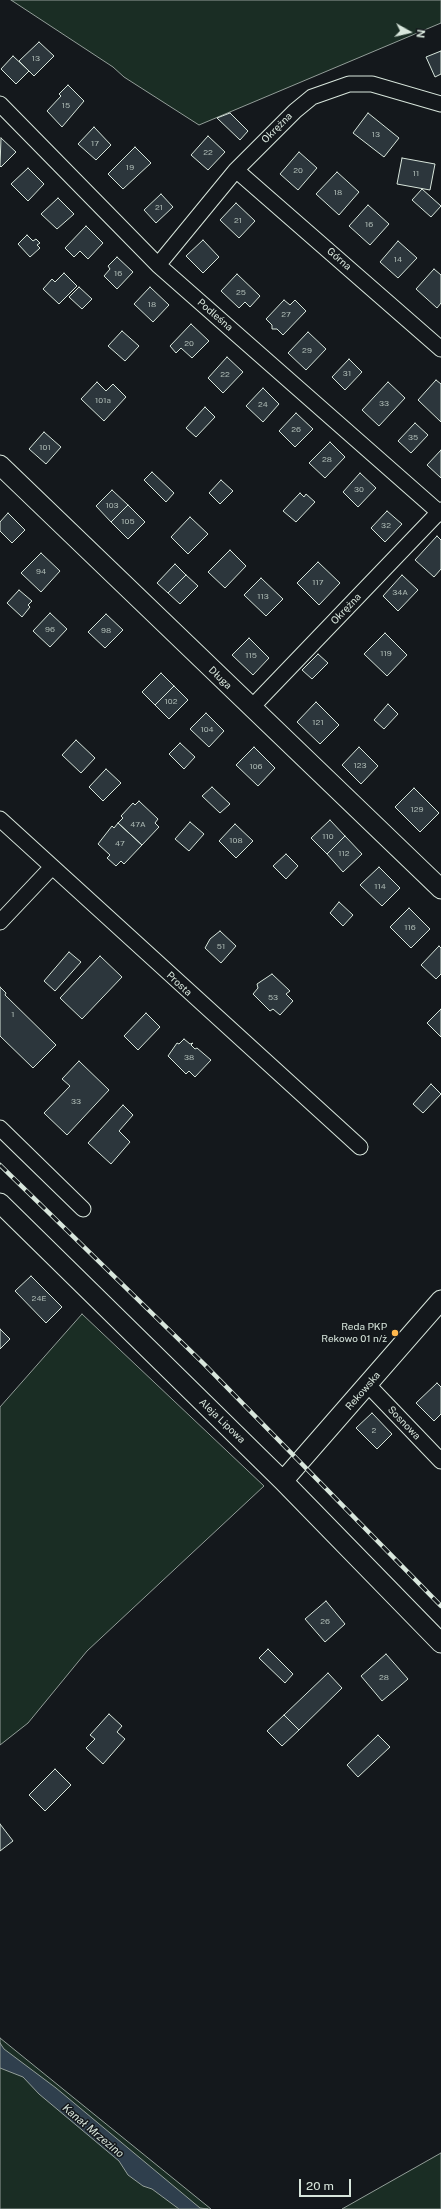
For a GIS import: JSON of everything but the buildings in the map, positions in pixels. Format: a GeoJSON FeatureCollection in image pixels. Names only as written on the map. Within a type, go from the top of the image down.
{"type":"FeatureCollection","features":[{"type":"Feature","properties":{"kind":"street","name":"Okrężna"},"geometry":{"type":"LineString","coordinates":[[158,265],[236,170],[295,110],[312,96],[349,84],[372,84],[441,104]]}},
{"type":"Feature","properties":{"kind":"street","name":"Podleśna"},"geometry":{"type":"LineString","coordinates":[[0,104],[158,265],[440,512]]}},
{"type":"Feature","properties":{"kind":"street","name":"Górna"},"geometry":{"type":"LineString","coordinates":[[236,170],[441,349]]}},
{"type":"Feature","properties":{"kind":"street","name":"Długa"},"geometry":{"type":"LineString","coordinates":[[0,465],[251,708],[441,889]]}},
{"type":"Feature","properties":{"kind":"street","name":"Okrężna"},"geometry":{"type":"LineString","coordinates":[[251,708],[440,512]]}},
{"type":"Feature","properties":{"kind":"street","name":"Prosta"},"geometry":{"type":"LineString","coordinates":[[0,819],[360,1147]]}},
{"type":"Feature","properties":{"kind":"street"},"geometry":{"type":"LineString","coordinates":[[0,922],[52,867]]}},
{"type":"Feature","properties":{"kind":"street"},"geometry":{"type":"LineString","coordinates":[[0,1128],[83,1209]]}},
{"type":"Feature","properties":{"kind":"street","name":"Aleja Lipowa"},"geometry":{"type":"LineString","coordinates":[[0,1203],[283,1481],[441,1642]]}},
{"type":"Feature","properties":{"kind":"street","name":"Rekowska"},"geometry":{"type":"LineString","coordinates":[[283,1481],[441,1300]]}},
{"type":"Feature","properties":{"kind":"street","name":"Sosnowa"},"geometry":{"type":"LineString","coordinates":[[368,1385],[441,1461]]}},
{"type":"Feature","properties":{"kind":"green space"},"geometry":{"type":"Polygon","coordinates":[[[11,0],[441,0],[441,23],[199,125],[124,77],[113,67],[11,0]]]}},
{"type":"Feature","properties":{"kind":"green space"},"geometry":{"type":"Polygon","coordinates":[[[82,1314],[264,1486],[87,1651],[28,1723],[0,1745],[0,1407],[82,1314]]]}},
{"type":"Feature","properties":{"kind":"green space"},"geometry":{"type":"Polygon","coordinates":[[[0,2038],[211,2209],[0,2209],[0,2038]]]}},
{"type":"Feature","properties":{"kind":"green space"},"geometry":{"type":"Polygon","coordinates":[[[441,2153],[441,2209],[342,2209],[441,2153]]]}},
{"type":"Feature","properties":{"kind":"water","name":"Kanał Mrzezino"},"geometry":{"type":"Polygon","coordinates":[[[0,2043],[4,2049],[56,2088],[200,2208],[208,2209],[179,2209],[152,2189],[143,2186],[128,2175],[119,2161],[39,2094],[23,2077],[0,2068],[0,2043]]]}},
{"type":"Feature","properties":{"kind":"railway"},"geometry":{"type":"LineString","coordinates":[[0,1165],[204,1364],[441,1606]]}},
{"type":"Feature","properties":{"kind":"place","name":"Reda PKP Rekowo 01 n/ż"},"geometry":{"type":"Point","coordinates":[395,1333]}}]}
